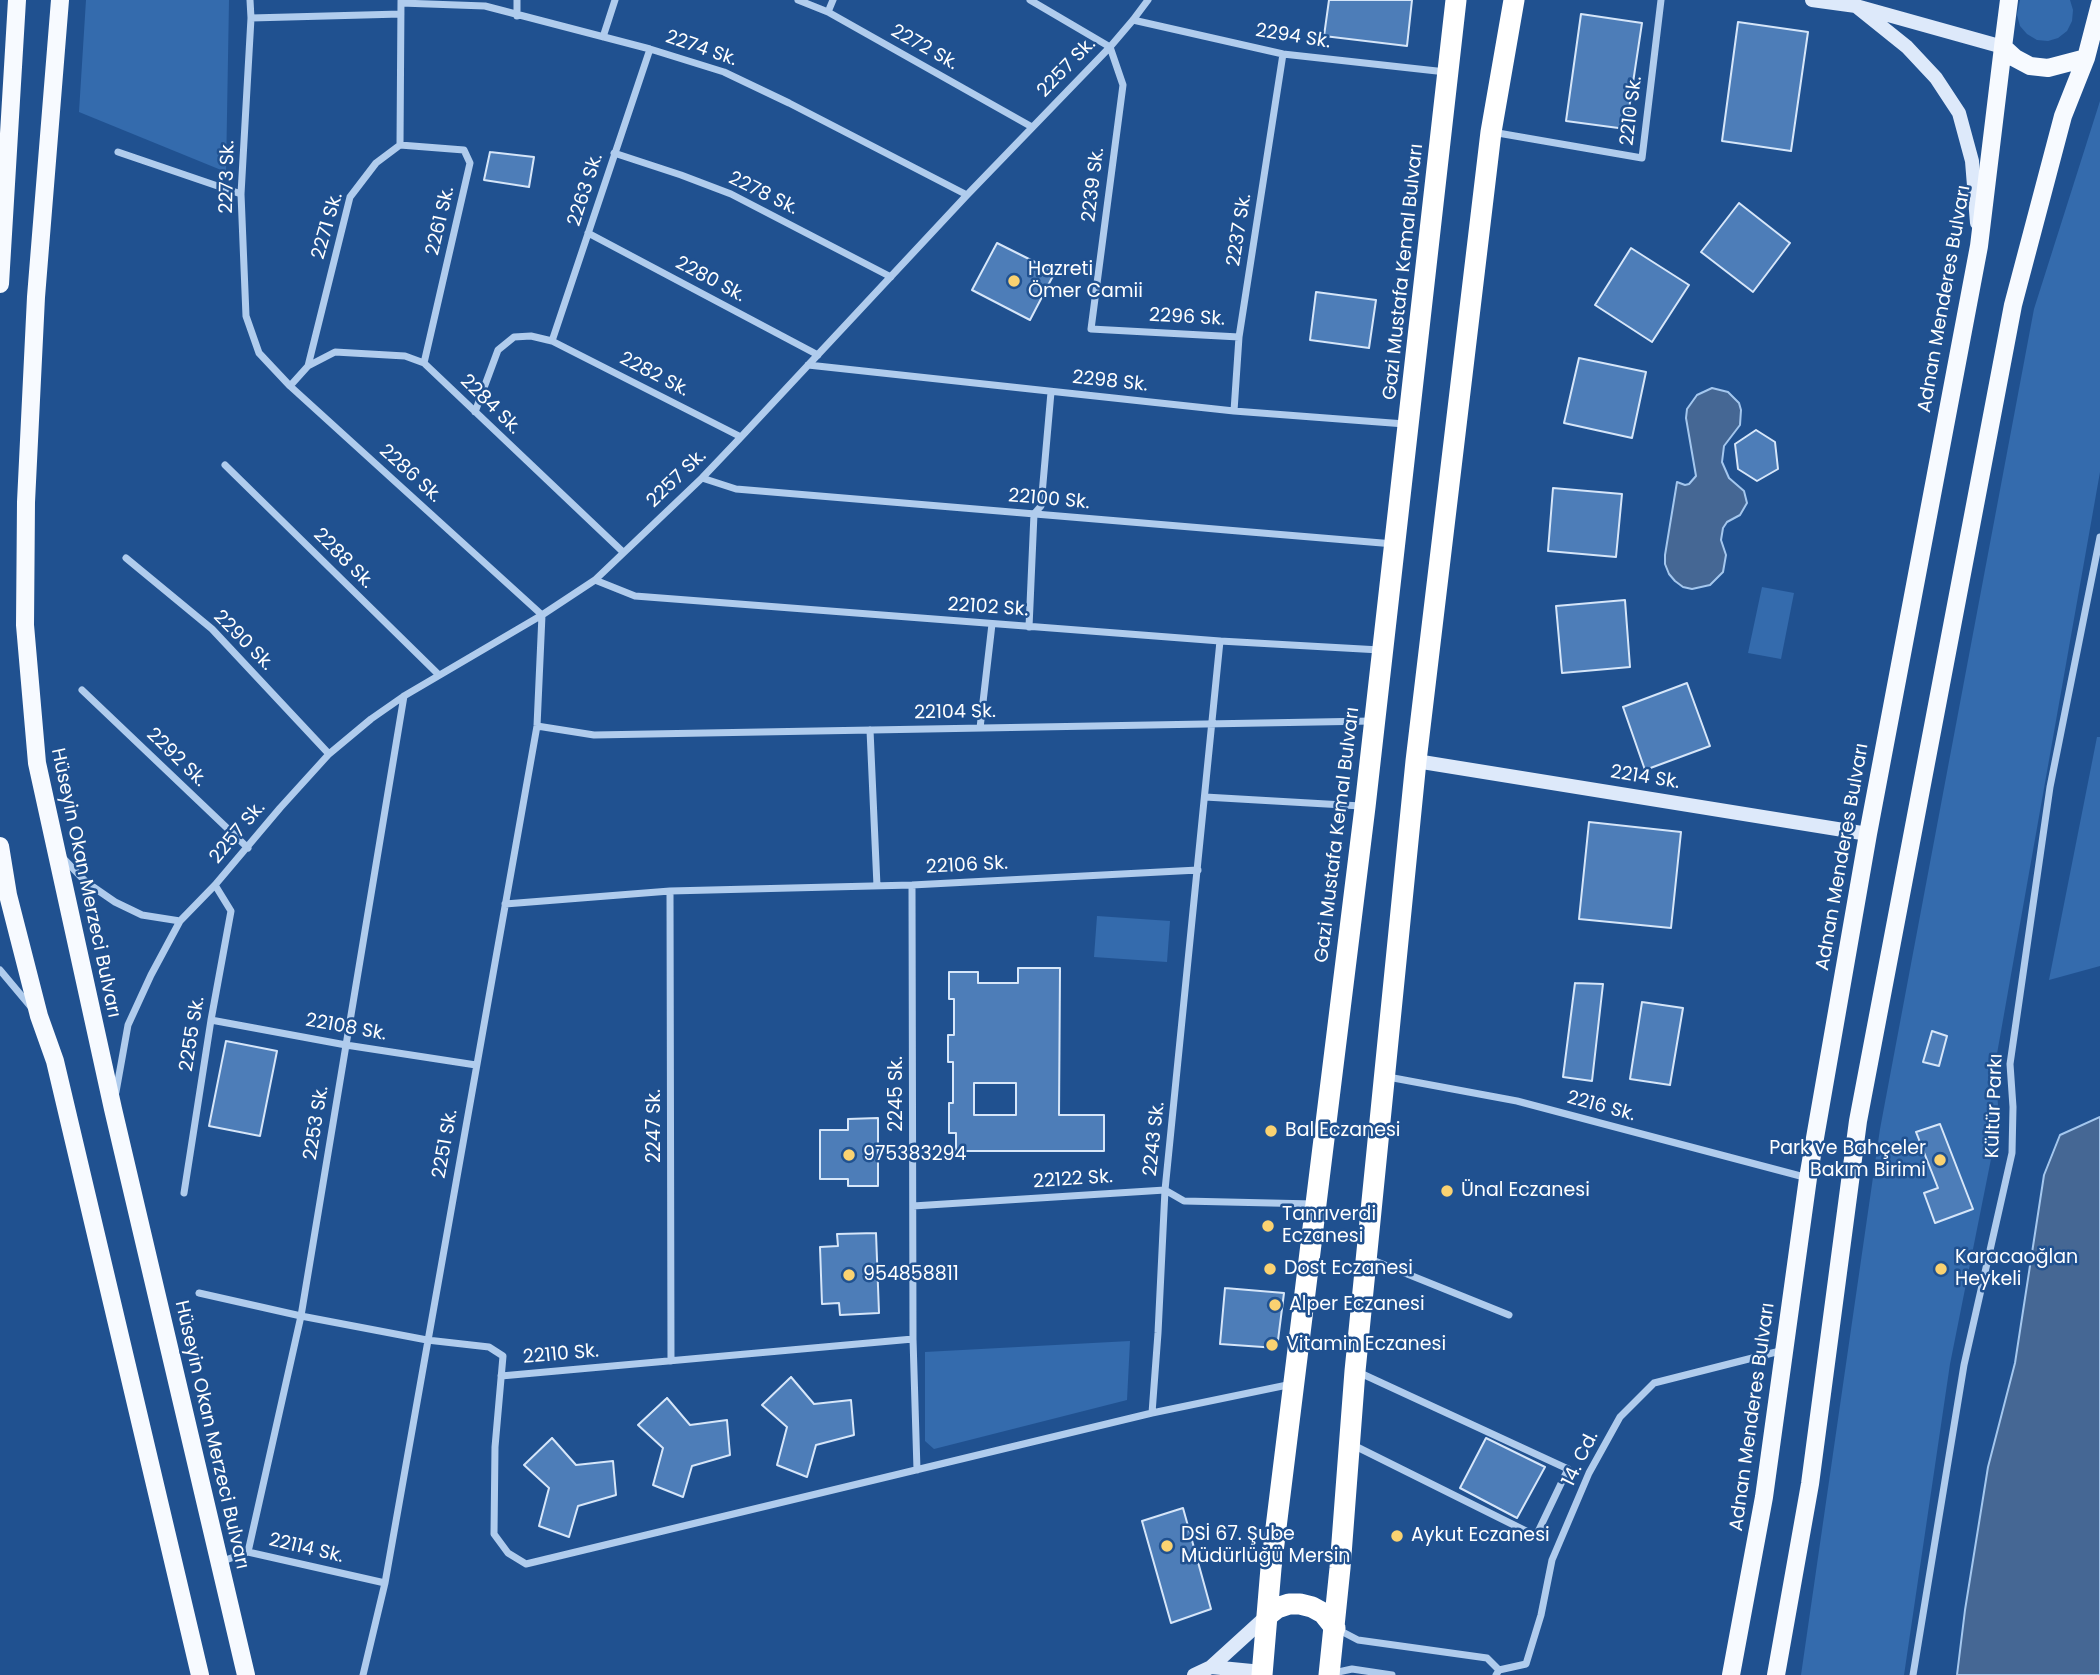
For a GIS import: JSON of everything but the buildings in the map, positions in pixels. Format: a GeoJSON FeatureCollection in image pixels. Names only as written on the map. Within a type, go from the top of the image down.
{"type":"FeatureCollection","features":[{"type":"Feature","properties":{"kind":"highway","name":"Gazi Mustafa Kemal Bulvarı"},"geometry":{"type":"LineString","coordinates":[[1263,1674],[1292,1384],[1317,1204],[1365,807],[1457,0]]}},
{"type":"Feature","properties":{"kind":"highway"},"geometry":{"type":"LineString","coordinates":[[1329,1675],[1355,1371],[1416,761],[1491,132],[1514,0]]}},
{"type":"Feature","properties":{"kind":"highway"},"geometry":{"type":"LineString","coordinates":[[1267,1616],[1277,1608],[1300,1604],[1323,1613],[1335,1628]]}},
{"type":"Feature","properties":{"kind":"main road"},"geometry":{"type":"LineString","coordinates":[[0,284],[5,114],[17,0]]}},
{"type":"Feature","properties":{"kind":"main road","name":"Hüseyin Okan Merzeci Bulvarı"},"geometry":{"type":"LineString","coordinates":[[60,0],[36,297],[26,502],[25,625],[37,763],[113,1110],[246,1675]]}},
{"type":"Feature","properties":{"kind":"main road","name":"Adnan Menderes Bulvarı"},"geometry":{"type":"LineString","coordinates":[[1731,1675],[1764,1497],[1808,1178],[1868,834],[1979,246],[2009,0]]}},
{"type":"Feature","properties":{"kind":"main road"},"geometry":{"type":"LineString","coordinates":[[1776,1675],[1810,1484],[1858,1121],[2013,305],[2063,116],[2086,58],[2099,4]]}},
{"type":"Feature","properties":{"kind":"main road"},"geometry":{"type":"LineString","coordinates":[[2003,47],[2030,66],[2048,68],[2086,58]]}},
{"type":"Feature","properties":{"kind":"main road"},"geometry":{"type":"LineString","coordinates":[[0,846],[8,895],[39,1016],[55,1061],[200,1675]]}},
{"type":"Feature","properties":{"kind":"street","name":"2273 Sk."},"geometry":{"type":"LineString","coordinates":[[250,0],[241,194],[246,316],[259,353]]}},
{"type":"Feature","properties":{"kind":"street"},"geometry":{"type":"LineString","coordinates":[[517,0],[517,16]]}},
{"type":"Feature","properties":{"kind":"street"},"geometry":{"type":"LineString","coordinates":[[603,37],[615,0]]}},
{"type":"Feature","properties":{"kind":"street","name":"2272 Sk."},"geometry":{"type":"LineString","coordinates":[[798,0],[828,12],[1032,127]]}},
{"type":"Feature","properties":{"kind":"street"},"geometry":{"type":"LineString","coordinates":[[828,12],[833,0]]}},
{"type":"Feature","properties":{"kind":"street"},"geometry":{"type":"LineString","coordinates":[[1030,0],[1110,47]]}},
{"type":"Feature","properties":{"kind":"street","name":"2257 Sk."},"geometry":{"type":"LineString","coordinates":[[113,1110],[128,1026],[180,921],[215,885],[329,754],[404,696],[542,615],[595,580],[702,478],[967,195],[1110,47],[1148,0]]}},
{"type":"Feature","properties":{"kind":"street","name":"2210 Sk."},"geometry":{"type":"LineString","coordinates":[[1491,132],[1642,158],[1661,0]]}},
{"type":"Feature","properties":{"kind":"street"},"geometry":{"type":"LineString","coordinates":[[1812,0],[1856,6],[2003,47]]}},
{"type":"Feature","properties":{"kind":"street"},"geometry":{"type":"LineString","coordinates":[[400,145],[401,1]]}},
{"type":"Feature","properties":{"kind":"street","name":"2274 Sk."},"geometry":{"type":"LineString","coordinates":[[401,1],[485,6],[650,49],[724,72],[967,195]]}},
{"type":"Feature","properties":{"kind":"street"},"geometry":{"type":"LineString","coordinates":[[1856,6],[1907,47],[1936,78],[1959,113],[1972,161],[1979,246]]}},
{"type":"Feature","properties":{"kind":"street"},"geometry":{"type":"LineString","coordinates":[[251,18],[401,14]]}},
{"type":"Feature","properties":{"kind":"street","name":"2294 Sk."},"geometry":{"type":"LineString","coordinates":[[1133,20],[1283,54],[1449,73]]}},
{"type":"Feature","properties":{"kind":"street","name":"2239 Sk."},"geometry":{"type":"LineString","coordinates":[[1091,329],[1123,85],[1110,47]]}},
{"type":"Feature","properties":{"kind":"street","name":"2263 Sk."},"geometry":{"type":"LineString","coordinates":[[552,341],[650,49]]}},
{"type":"Feature","properties":{"kind":"street","name":"2237 Sk."},"geometry":{"type":"LineString","coordinates":[[1234,411],[1239,337],[1283,54]]}},
{"type":"Feature","properties":{"kind":"street","name":"2261 Sk."},"geometry":{"type":"LineString","coordinates":[[400,145],[464,150],[470,163],[424,363]]}},
{"type":"Feature","properties":{"kind":"street","name":"2271 Sk."},"geometry":{"type":"LineString","coordinates":[[290,387],[308,366],[350,197],[376,163],[400,145]]}},
{"type":"Feature","properties":{"kind":"street"},"geometry":{"type":"LineString","coordinates":[[118,152],[241,194]]}},
{"type":"Feature","properties":{"kind":"street","name":"2278 Sk."},"geometry":{"type":"LineString","coordinates":[[614,153],[731,194],[891,276]]}},
{"type":"Feature","properties":{"kind":"street","name":"2280 Sk."},"geometry":{"type":"LineString","coordinates":[[588,233],[818,355]]}},
{"type":"Feature","properties":{"kind":"street","name":"2296 Sk."},"geometry":{"type":"LineString","coordinates":[[1091,329],[1239,337]]}},
{"type":"Feature","properties":{"kind":"street","name":"2282 Sk."},"geometry":{"type":"LineString","coordinates":[[475,412],[498,350],[514,337],[531,336],[552,341],[741,437]]}},
{"type":"Feature","properties":{"kind":"street"},"geometry":{"type":"LineString","coordinates":[[308,366],[335,352],[405,356],[424,363]]}},
{"type":"Feature","properties":{"kind":"street","name":"2286 Sk."},"geometry":{"type":"LineString","coordinates":[[259,353],[290,387],[542,615]]}},
{"type":"Feature","properties":{"kind":"street","name":"2284 Sk."},"geometry":{"type":"LineString","coordinates":[[424,363],[623,552]]}},
{"type":"Feature","properties":{"kind":"street","name":"2298 Sk."},"geometry":{"type":"LineString","coordinates":[[808,365],[1234,411],[1410,424]]}},
{"type":"Feature","properties":{"kind":"street"},"geometry":{"type":"LineString","coordinates":[[1029,627],[1034,514],[1041,506],[1051,392]]}},
{"type":"Feature","properties":{"kind":"street","name":"2288 Sk."},"geometry":{"type":"LineString","coordinates":[[225,465],[439,675]]}},
{"type":"Feature","properties":{"kind":"street","name":"22100 Sk."},"geometry":{"type":"LineString","coordinates":[[702,478],[736,489],[1394,545]]}},
{"type":"Feature","properties":{"kind":"street","name":"Kültür Parkı"},"geometry":{"type":"LineString","coordinates":[[1913,1675],[1964,1365],[2011,1153],[2012,1050],[2050,787],[2100,537]]}},
{"type":"Feature","properties":{"kind":"street","name":"2290 Sk."},"geometry":{"type":"LineString","coordinates":[[126,558],[212,629],[329,754]]}},
{"type":"Feature","properties":{"kind":"street","name":"22102 Sk."},"geometry":{"type":"LineString","coordinates":[[595,580],[635,596],[1220,641],[1383,650]]}},
{"type":"Feature","properties":{"kind":"street","name":"2251 Sk."},"geometry":{"type":"LineString","coordinates":[[363,1675],[385,1583],[537,726],[542,615]]}},
{"type":"Feature","properties":{"kind":"street"},"geometry":{"type":"LineString","coordinates":[[980,728],[992,624]]}},
{"type":"Feature","properties":{"kind":"street"},"geometry":{"type":"LineString","coordinates":[[1198,870],[1220,641]]}},
{"type":"Feature","properties":{"kind":"street","name":"2292 Sk."},"geometry":{"type":"LineString","coordinates":[[82,690],[248,848]]}},
{"type":"Feature","properties":{"kind":"street","name":"2253 Sk."},"geometry":{"type":"LineString","coordinates":[[248,1552],[301,1316],[404,696]]}},
{"type":"Feature","properties":{"kind":"street","name":"22104 Sk."},"geometry":{"type":"LineString","coordinates":[[537,726],[594,735],[1374,721]]}},
{"type":"Feature","properties":{"kind":"street"},"geometry":{"type":"LineString","coordinates":[[870,730],[877,886]]}},
{"type":"Feature","properties":{"kind":"street","name":"2214 Sk."},"geometry":{"type":"LineString","coordinates":[[1416,761],[1868,834]]}},
{"type":"Feature","properties":{"kind":"street"},"geometry":{"type":"LineString","coordinates":[[1205,797],[1365,807]]}},
{"type":"Feature","properties":{"kind":"street"},"geometry":{"type":"LineString","coordinates":[[54,848],[86,882],[115,902],[142,915],[180,921]]}},
{"type":"Feature","properties":{"kind":"street","name":"22106 Sk."},"geometry":{"type":"LineString","coordinates":[[505,904],[670,891],[912,885],[1198,870]]}},
{"type":"Feature","properties":{"kind":"street","name":"2243 Sk."},"geometry":{"type":"LineString","coordinates":[[1152,1413],[1165,1189],[1198,870]]}},
{"type":"Feature","properties":{"kind":"street","name":"2255 Sk."},"geometry":{"type":"LineString","coordinates":[[184,1193],[231,911],[215,885]]}},
{"type":"Feature","properties":{"kind":"street","name":"2245 Sk."},"geometry":{"type":"LineString","coordinates":[[912,885],[913,1339],[917,1470]]}},
{"type":"Feature","properties":{"kind":"street","name":"2247 Sk."},"geometry":{"type":"LineString","coordinates":[[670,891],[671,1361]]}},
{"type":"Feature","properties":{"kind":"street"},"geometry":{"type":"LineString","coordinates":[[0,970],[39,1016]]}},
{"type":"Feature","properties":{"kind":"street","name":"22108 Sk."},"geometry":{"type":"LineString","coordinates":[[211,1020],[476,1065]]}},
{"type":"Feature","properties":{"kind":"street","name":"2216 Sk."},"geometry":{"type":"LineString","coordinates":[[1384,1076],[1517,1101],[1808,1178]]}},
{"type":"Feature","properties":{"kind":"street","name":"22122 Sk."},"geometry":{"type":"LineString","coordinates":[[913,1206],[1165,1189],[1184,1201],[1317,1204]]}},
{"type":"Feature","properties":{"kind":"street"},"geometry":{"type":"LineString","coordinates":[[1367,1257],[1509,1315]]}},
{"type":"Feature","properties":{"kind":"street","name":"22110 Sk."},"geometry":{"type":"LineString","coordinates":[[199,1293],[428,1340],[489,1347],[503,1356],[501,1376],[913,1339]]}},
{"type":"Feature","properties":{"kind":"street","name":"14. Cd."},"geometry":{"type":"LineString","coordinates":[[1335,1628],[1358,1640],[1487,1658],[1497,1672],[1526,1664],[1541,1615],[1552,1560],[1589,1473],[1620,1417],[1654,1383],[1784,1350]]}},
{"type":"Feature","properties":{"kind":"street"},"geometry":{"type":"LineString","coordinates":[[1349,1443],[1536,1536],[1568,1469],[1355,1371]]}},
{"type":"Feature","properties":{"kind":"street"},"geometry":{"type":"LineString","coordinates":[[501,1376],[495,1447],[494,1534],[508,1553],[526,1564],[1152,1413],[1292,1384]]}},
{"type":"Feature","properties":{"kind":"street","name":"22114 Sk."},"geometry":{"type":"LineString","coordinates":[[220,1562],[248,1552],[385,1583]]}},
{"type":"Feature","properties":{"kind":"street"},"geometry":{"type":"LineString","coordinates":[[1194,1675],[1211,1668],[1267,1616]]}},
{"type":"Feature","properties":{"kind":"street"},"geometry":{"type":"LineString","coordinates":[[1211,1668],[1263,1674]]}},
{"type":"Feature","properties":{"kind":"street"},"geometry":{"type":"LineString","coordinates":[[1329,1675],[1352,1669],[1392,1675]]}},
{"type":"Feature","properties":{"kind":"shaded area"},"geometry":{"type":"Polygon","coordinates":[[[86,0],[229,0],[226,172],[79,112],[86,0]]]}},
{"type":"Feature","properties":{"kind":"shaded area"},"geometry":{"type":"Polygon","coordinates":[[[2020,0],[2070,0],[2072,21],[2067,31],[2048,41],[2037,40],[2027,34],[2020,26],[2017,15],[2020,0]]]}},
{"type":"Feature","properties":{"kind":"shaded area"},"geometry":{"type":"Polygon","coordinates":[[[2100,101],[2100,472],[1995,1065],[1998,1105],[1994,1144],[1950,1364],[1904,1675],[1801,1675],[1880,1129],[2034,309],[2100,101]]]}},
{"type":"Feature","properties":{"kind":"shaded area"},"geometry":{"type":"Polygon","coordinates":[[[1712,388],[1728,392],[1739,403],[1740,425],[1724,446],[1722,462],[1729,478],[1744,491],[1747,503],[1740,515],[1727,522],[1723,528],[1721,540],[1726,555],[1723,572],[1710,585],[1692,589],[1683,587],[1669,574],[1665,555],[1677,482],[1689,484],[1696,476],[1686,418],[1687,409],[1697,395],[1712,388]]]}},
{"type":"Feature","properties":{"kind":"shaded area"},"geometry":{"type":"Polygon","coordinates":[[[1762,587],[1794,593],[1781,659],[1748,653],[1762,587]]]}},
{"type":"Feature","properties":{"kind":"shaded area"},"geometry":{"type":"Polygon","coordinates":[[[2097,737],[2100,737],[2100,966],[2049,980],[2097,737]]]}},
{"type":"Feature","properties":{"kind":"shaded area"},"geometry":{"type":"Polygon","coordinates":[[[1097,916],[1170,921],[1167,962],[1094,957],[1097,916]]]}},
{"type":"Feature","properties":{"kind":"shaded area"},"geometry":{"type":"Polygon","coordinates":[[[2100,1117],[2100,1675],[1957,1675],[1988,1467],[2015,1363],[2044,1175],[2060,1135],[2100,1117]]]}},
{"type":"Feature","properties":{"kind":"shaded area"},"geometry":{"type":"Polygon","coordinates":[[[1130,1341],[1127,1400],[934,1449],[925,1441],[925,1352],[1130,1341]]]}},
{"type":"Feature","properties":{"kind":"place","name":"Hazreti Ömer Camii"},"geometry":{"type":"Point","coordinates":[1014,281]}},
{"type":"Feature","properties":{"kind":"place","name":"Bal Eczanesi"},"geometry":{"type":"Point","coordinates":[1271,1131]}},
{"type":"Feature","properties":{"kind":"place","name":"975383294"},"geometry":{"type":"Point","coordinates":[849,1155]}},
{"type":"Feature","properties":{"kind":"place","name":"Park ve Bahçeler Bakım Birimi"},"geometry":{"type":"Point","coordinates":[1940,1160]}},
{"type":"Feature","properties":{"kind":"place","name":"Ünal Eczanesi"},"geometry":{"type":"Point","coordinates":[1447,1191]}},
{"type":"Feature","properties":{"kind":"place","name":"Tanrıverdi Eczanesi"},"geometry":{"type":"Point","coordinates":[1268,1226]}},
{"type":"Feature","properties":{"kind":"place","name":"Dost Eczanesi"},"geometry":{"type":"Point","coordinates":[1270,1269]}},
{"type":"Feature","properties":{"kind":"place","name":"Karacaoğlan Heykeli"},"geometry":{"type":"Point","coordinates":[1941,1269]}},
{"type":"Feature","properties":{"kind":"place","name":"954858811"},"geometry":{"type":"Point","coordinates":[849,1275]}},
{"type":"Feature","properties":{"kind":"place","name":"Alper Eczanesi"},"geometry":{"type":"Point","coordinates":[1275,1305]}},
{"type":"Feature","properties":{"kind":"place","name":"Vitamin Eczanesi"},"geometry":{"type":"Point","coordinates":[1272,1345]}},
{"type":"Feature","properties":{"kind":"place","name":"Aykut Eczanesi"},"geometry":{"type":"Point","coordinates":[1397,1536]}},
{"type":"Feature","properties":{"kind":"place","name":"DSİ 67. Şube Müdürlüğü Mersin"},"geometry":{"type":"Point","coordinates":[1167,1546]}}]}
